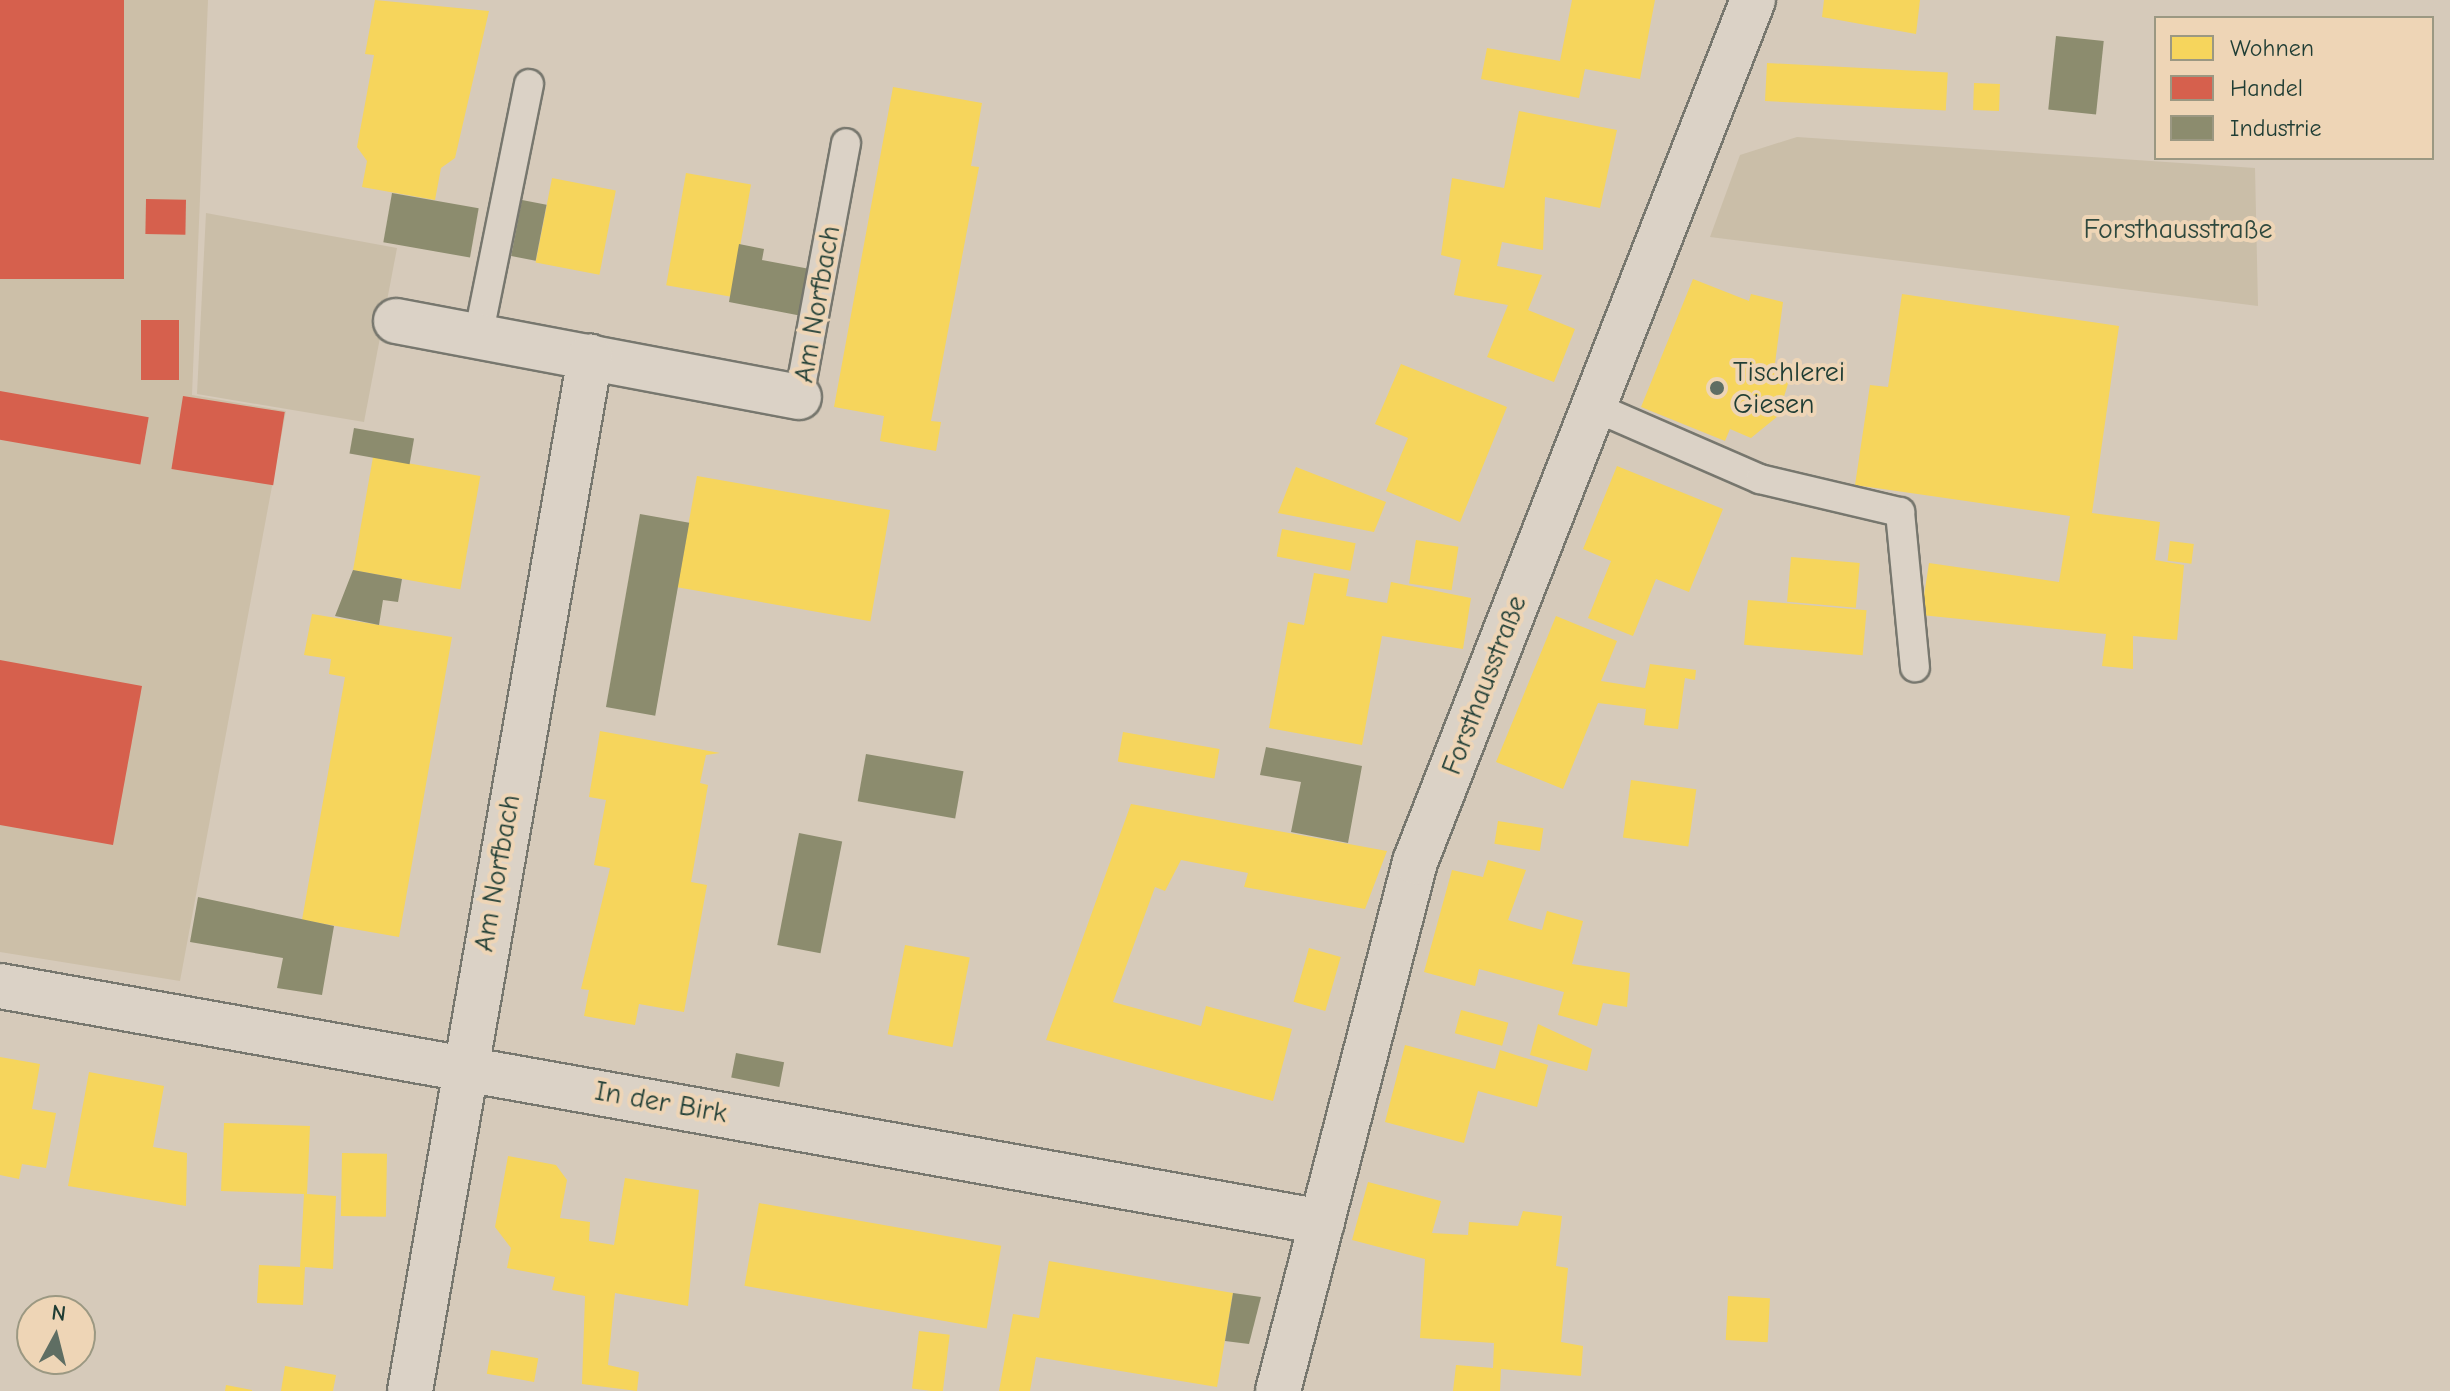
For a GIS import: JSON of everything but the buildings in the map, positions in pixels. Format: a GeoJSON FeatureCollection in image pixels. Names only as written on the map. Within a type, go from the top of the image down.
{"type":"FeatureCollection","features":[{"type":"Feature","properties":{"kind":"street","name":"Forsthausstraße"},"geometry":{"type":"LineString","coordinates":[[1278,1391],[1415,862],[1753,0]]}},
{"type":"Feature","properties":{"kind":"street","name":"Am Norfbach"},"geometry":{"type":"LineString","coordinates":[[396,321],[799,397]]}},
{"type":"Feature","properties":{"kind":"street","name":"Am Norfbach"},"geometry":{"type":"LineString","coordinates":[[410,1391],[462,1066],[590,357]]}},
{"type":"Feature","properties":{"kind":"street","name":"In der Birk"},"geometry":{"type":"LineString","coordinates":[[0,986],[462,1066],[1322,1222]]}},
{"type":"Feature","properties":{"kind":"lane"},"geometry":{"type":"LineString","coordinates":[[478,337],[529,84]]}},
{"type":"Feature","properties":{"kind":"lane","name":"Am Norfbach"},"geometry":{"type":"LineString","coordinates":[[799,397],[846,143]]}},
{"type":"Feature","properties":{"kind":"lane"},"geometry":{"type":"LineString","coordinates":[[1592,406],[1760,479],[1900,512],[1915,667]]}},
{"type":"Feature","properties":{"kind":"shaded area"},"geometry":{"type":"Polygon","coordinates":[[[0,0],[208,0],[192,395],[286,411],[180,981],[0,952],[0,0]]]}},
{"type":"Feature","properties":{"kind":"green space","name":"Forsthausstraße"},"geometry":{"type":"Polygon","coordinates":[[[1797,137],[2255,168],[2258,306],[1710,237],[1740,155],[1797,137]]]}},
{"type":"Feature","properties":{"kind":"green space"},"geometry":{"type":"Polygon","coordinates":[[[206,213],[397,248],[364,422],[197,394],[206,213]]]}},
{"type":"Feature","properties":{"kind":"place","name":"Tischlerei Giesen"},"geometry":{"type":"Point","coordinates":[1717,388]}}]}
